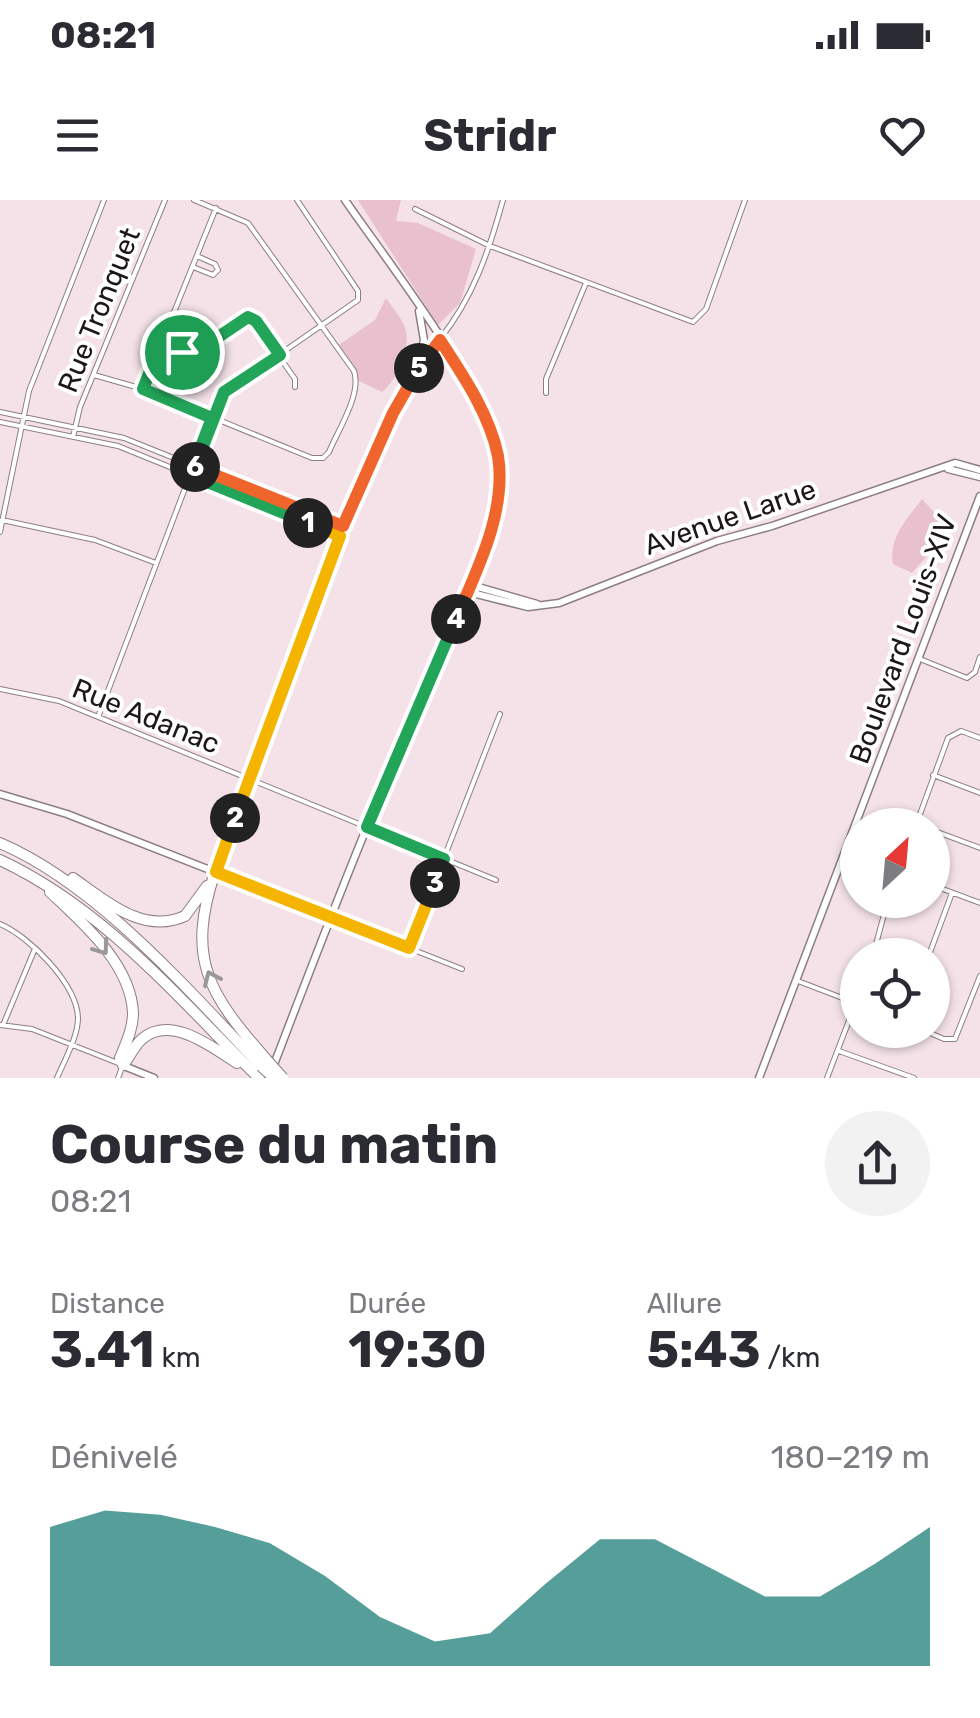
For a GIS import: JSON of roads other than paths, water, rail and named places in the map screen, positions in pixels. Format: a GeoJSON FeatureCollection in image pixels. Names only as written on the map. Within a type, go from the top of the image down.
{"type":"FeatureCollection","features":[{"type":"Feature","properties":{"kind":"highway"},"geometry":{"type":"LineString","coordinates":[[0,842],[48,868],[110,916],[260,1069]]}},
{"type":"Feature","properties":{"kind":"highway"},"geometry":{"type":"LineString","coordinates":[[0,860],[35,878],[108,927],[271,1078]]}},
{"type":"Feature","properties":{"kind":"highway"},"geometry":{"type":"LineString","coordinates":[[48,868],[69,875],[140,920],[159,923],[185,916],[216,872]]}},
{"type":"Feature","properties":{"kind":"highway"},"geometry":{"type":"LineString","coordinates":[[216,872],[201,928],[200,948],[206,969],[260,1069]]}},
{"type":"Feature","properties":{"kind":"highway"},"geometry":{"type":"LineString","coordinates":[[35,878],[84,924],[122,976],[133,1011],[120,1058],[123,1066]]}},
{"type":"Feature","properties":{"kind":"highway"},"geometry":{"type":"LineString","coordinates":[[123,1066],[139,1041],[151,1032],[164,1030],[184,1034],[284,1078]]}},
{"type":"Feature","properties":{"kind":"street"},"geometry":{"type":"LineString","coordinates":[[0,532],[29,391],[104,200]]}},
{"type":"Feature","properties":{"kind":"street","name":"Rue Tronquet"},"geometry":{"type":"LineString","coordinates":[[73,437],[165,200]]}},
{"type":"Feature","properties":{"kind":"street"},"geometry":{"type":"LineString","coordinates":[[94,375],[143,389],[312,458],[323,458],[329,452],[357,378],[248,224],[194,200]]}},
{"type":"Feature","properties":{"kind":"street"},"geometry":{"type":"LineString","coordinates":[[98,716],[224,392],[355,303],[358,291],[297,200]]}},
{"type":"Feature","properties":{"kind":"street"},"geometry":{"type":"LineString","coordinates":[[271,1078],[330,917],[469,588],[490,532],[498,492],[498,457],[480,408],[418,305],[345,200]]}},
{"type":"Feature","properties":{"kind":"street"},"geometry":{"type":"LineString","coordinates":[[216,872],[343,526],[393,413],[416,372],[464,307],[504,200]]}},
{"type":"Feature","properties":{"kind":"street"},"geometry":{"type":"LineString","coordinates":[[414,208],[490,246],[688,322],[697,321],[706,309],[745,200]]}},
{"type":"Feature","properties":{"kind":"street"},"geometry":{"type":"LineString","coordinates":[[143,389],[216,208]]}},
{"type":"Feature","properties":{"kind":"street"},"geometry":{"type":"LineString","coordinates":[[192,267],[214,275],[218,270],[215,264],[197,256]]}},
{"type":"Feature","properties":{"kind":"street"},"geometry":{"type":"LineString","coordinates":[[546,392],[546,379],[586,282]]}},
{"type":"Feature","properties":{"kind":"street"},"geometry":{"type":"LineString","coordinates":[[416,372],[424,340],[418,305]]}},
{"type":"Feature","properties":{"kind":"street"},"geometry":{"type":"LineString","coordinates":[[161,343],[182,352],[196,352],[248,317],[256,321],[280,355],[295,379],[295,387]]}},
{"type":"Feature","properties":{"kind":"street"},"geometry":{"type":"LineString","coordinates":[[0,412],[124,438],[343,526]]}},
{"type":"Feature","properties":{"kind":"street"},"geometry":{"type":"LineString","coordinates":[[0,422],[118,446],[340,536]]}},
{"type":"Feature","properties":{"kind":"street","name":"Avenue Larue"},"geometry":{"type":"LineString","coordinates":[[469,588],[528,607],[560,603],[718,541],[937,470],[980,474]]}},
{"type":"Feature","properties":{"kind":"street","name":"Boulevard Louis-XIV"},"geometry":{"type":"LineString","coordinates":[[759,1078],[980,496]]}},
{"type":"Feature","properties":{"kind":"street"},"geometry":{"type":"LineString","coordinates":[[2,520],[96,540],[156,562]]}},
{"type":"Feature","properties":{"kind":"street"},"geometry":{"type":"LineString","coordinates":[[920,659],[967,678],[980,657]]}},
{"type":"Feature","properties":{"kind":"street","name":"Rue Adanac"},"geometry":{"type":"LineString","coordinates":[[0,689],[59,701],[98,716],[496,880]]}},
{"type":"Feature","properties":{"kind":"street"},"geometry":{"type":"LineString","coordinates":[[409,948],[500,714]]}},
{"type":"Feature","properties":{"kind":"street"},"geometry":{"type":"LineString","coordinates":[[923,808],[951,734],[962,731],[980,738]]}},
{"type":"Feature","properties":{"kind":"street"},"geometry":{"type":"LineString","coordinates":[[934,776],[980,793]]}},
{"type":"Feature","properties":{"kind":"street"},"geometry":{"type":"LineString","coordinates":[[0,794],[67,814],[462,969]]}},
{"type":"Feature","properties":{"kind":"street"},"geometry":{"type":"LineString","coordinates":[[950,837],[980,848]]}},
{"type":"Feature","properties":{"kind":"street"},"geometry":{"type":"LineString","coordinates":[[935,938],[952,892],[980,903]]}},
{"type":"Feature","properties":{"kind":"street"},"geometry":{"type":"LineString","coordinates":[[0,924],[35,949],[62,978],[76,1008],[78,1020],[57,1078]]}},
{"type":"Feature","properties":{"kind":"street"},"geometry":{"type":"LineString","coordinates":[[35,949],[2,1025],[32,1029],[154,1078]]}},
{"type":"Feature","properties":{"kind":"street"},"geometry":{"type":"LineString","coordinates":[[950,1038],[958,1036],[980,976]]}},
{"type":"Feature","properties":{"kind":"street"},"geometry":{"type":"LineString","coordinates":[[798,980],[840,995]]}},
{"type":"Feature","properties":{"kind":"street"},"geometry":{"type":"LineString","coordinates":[[827,1078],[840,1044]]}},
{"type":"Feature","properties":{"kind":"street"},"geometry":{"type":"LineString","coordinates":[[837,1051],[914,1078]]}},
{"type":"Feature","properties":{"kind":"street"},"geometry":{"type":"LineString","coordinates":[[118,1078],[123,1066]]}},
{"type":"Feature","properties":{"kind":"street"},"geometry":{"type":"LineString","coordinates":[[880,1078],[884,1067]]}}]}
